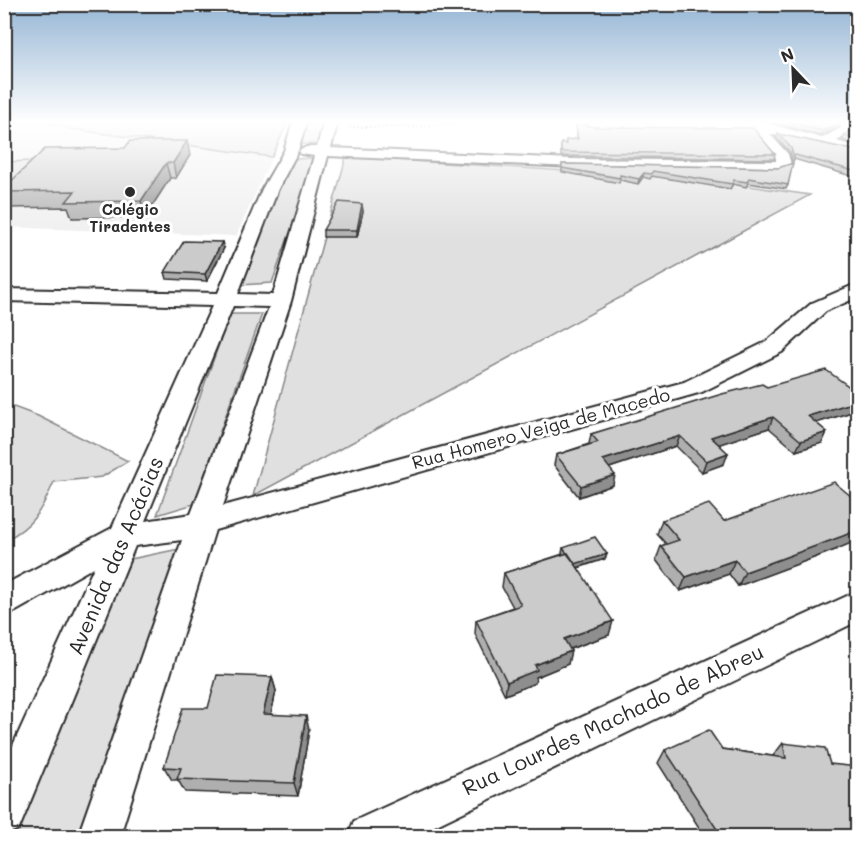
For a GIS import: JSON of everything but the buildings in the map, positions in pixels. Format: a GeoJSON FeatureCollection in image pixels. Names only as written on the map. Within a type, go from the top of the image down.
{"type":"FeatureCollection","features":[{"type":"Feature","properties":{"kind":"street","name":"Avenida das Acácias"},"geometry":{"type":"LineString","coordinates":[[4,814],[226,298],[276,175],[285,160]]}},
{"type":"Feature","properties":{"kind":"street"},"geometry":{"type":"LineString","coordinates":[[99,837],[191,525],[319,160]]}},
{"type":"Feature","properties":{"kind":"street"},"geometry":{"type":"LineString","coordinates":[[510,160],[777,166],[784,164],[784,160]]}},
{"type":"Feature","properties":{"kind":"street","name":"Rua Homero Veiga de Macedo"},"geometry":{"type":"LineString","coordinates":[[125,535],[191,525],[693,387],[774,347],[819,307],[858,289]]}},
{"type":"Feature","properties":{"kind":"street"},"geometry":{"type":"LineString","coordinates":[[4,295],[226,298],[268,301]]}},
{"type":"Feature","properties":{"kind":"street"},"geometry":{"type":"LineString","coordinates":[[4,601],[125,535]]}},
{"type":"Feature","properties":{"kind":"street","name":"Rua Lourdes Machado de Abreu"},"geometry":{"type":"LineString","coordinates":[[369,837],[858,605]]}},
{"type":"Feature","properties":{"kind":"shaded area","name":"Colégio Tiradentes"},"geometry":{"type":"Polygon","coordinates":[[[5,160],[271,160],[236,236],[5,227],[5,160]]]}},
{"type":"Feature","properties":{"kind":"shaded area"},"geometry":{"type":"Polygon","coordinates":[[[291,160],[315,160],[272,283],[241,285],[291,160]]]}},
{"type":"Feature","properties":{"kind":"shaded area"},"geometry":{"type":"Polygon","coordinates":[[[345,160],[397,160],[708,180],[810,195],[253,496],[345,160]]]}},
{"type":"Feature","properties":{"kind":"shaded area"},"geometry":{"type":"Polygon","coordinates":[[[33,161],[6,188],[5,188],[4,162],[33,161]]]}},
{"type":"Feature","properties":{"kind":"shaded area"},"geometry":{"type":"Polygon","coordinates":[[[230,314],[262,314],[194,504],[157,515],[230,314]]]}},
{"type":"Feature","properties":{"kind":"shaded area"},"geometry":{"type":"Polygon","coordinates":[[[5,389],[8,405],[38,416],[128,461],[102,477],[54,482],[36,516],[23,529],[5,540],[5,389]]]}},
{"type":"Feature","properties":{"kind":"shaded area"},"geometry":{"type":"Polygon","coordinates":[[[179,549],[81,836],[14,836],[131,559],[179,549]]]}},
{"type":"Feature","properties":{"kind":"place","name":"Colégio Tiradentes"},"geometry":{"type":"Point","coordinates":[130,192]}}]}
